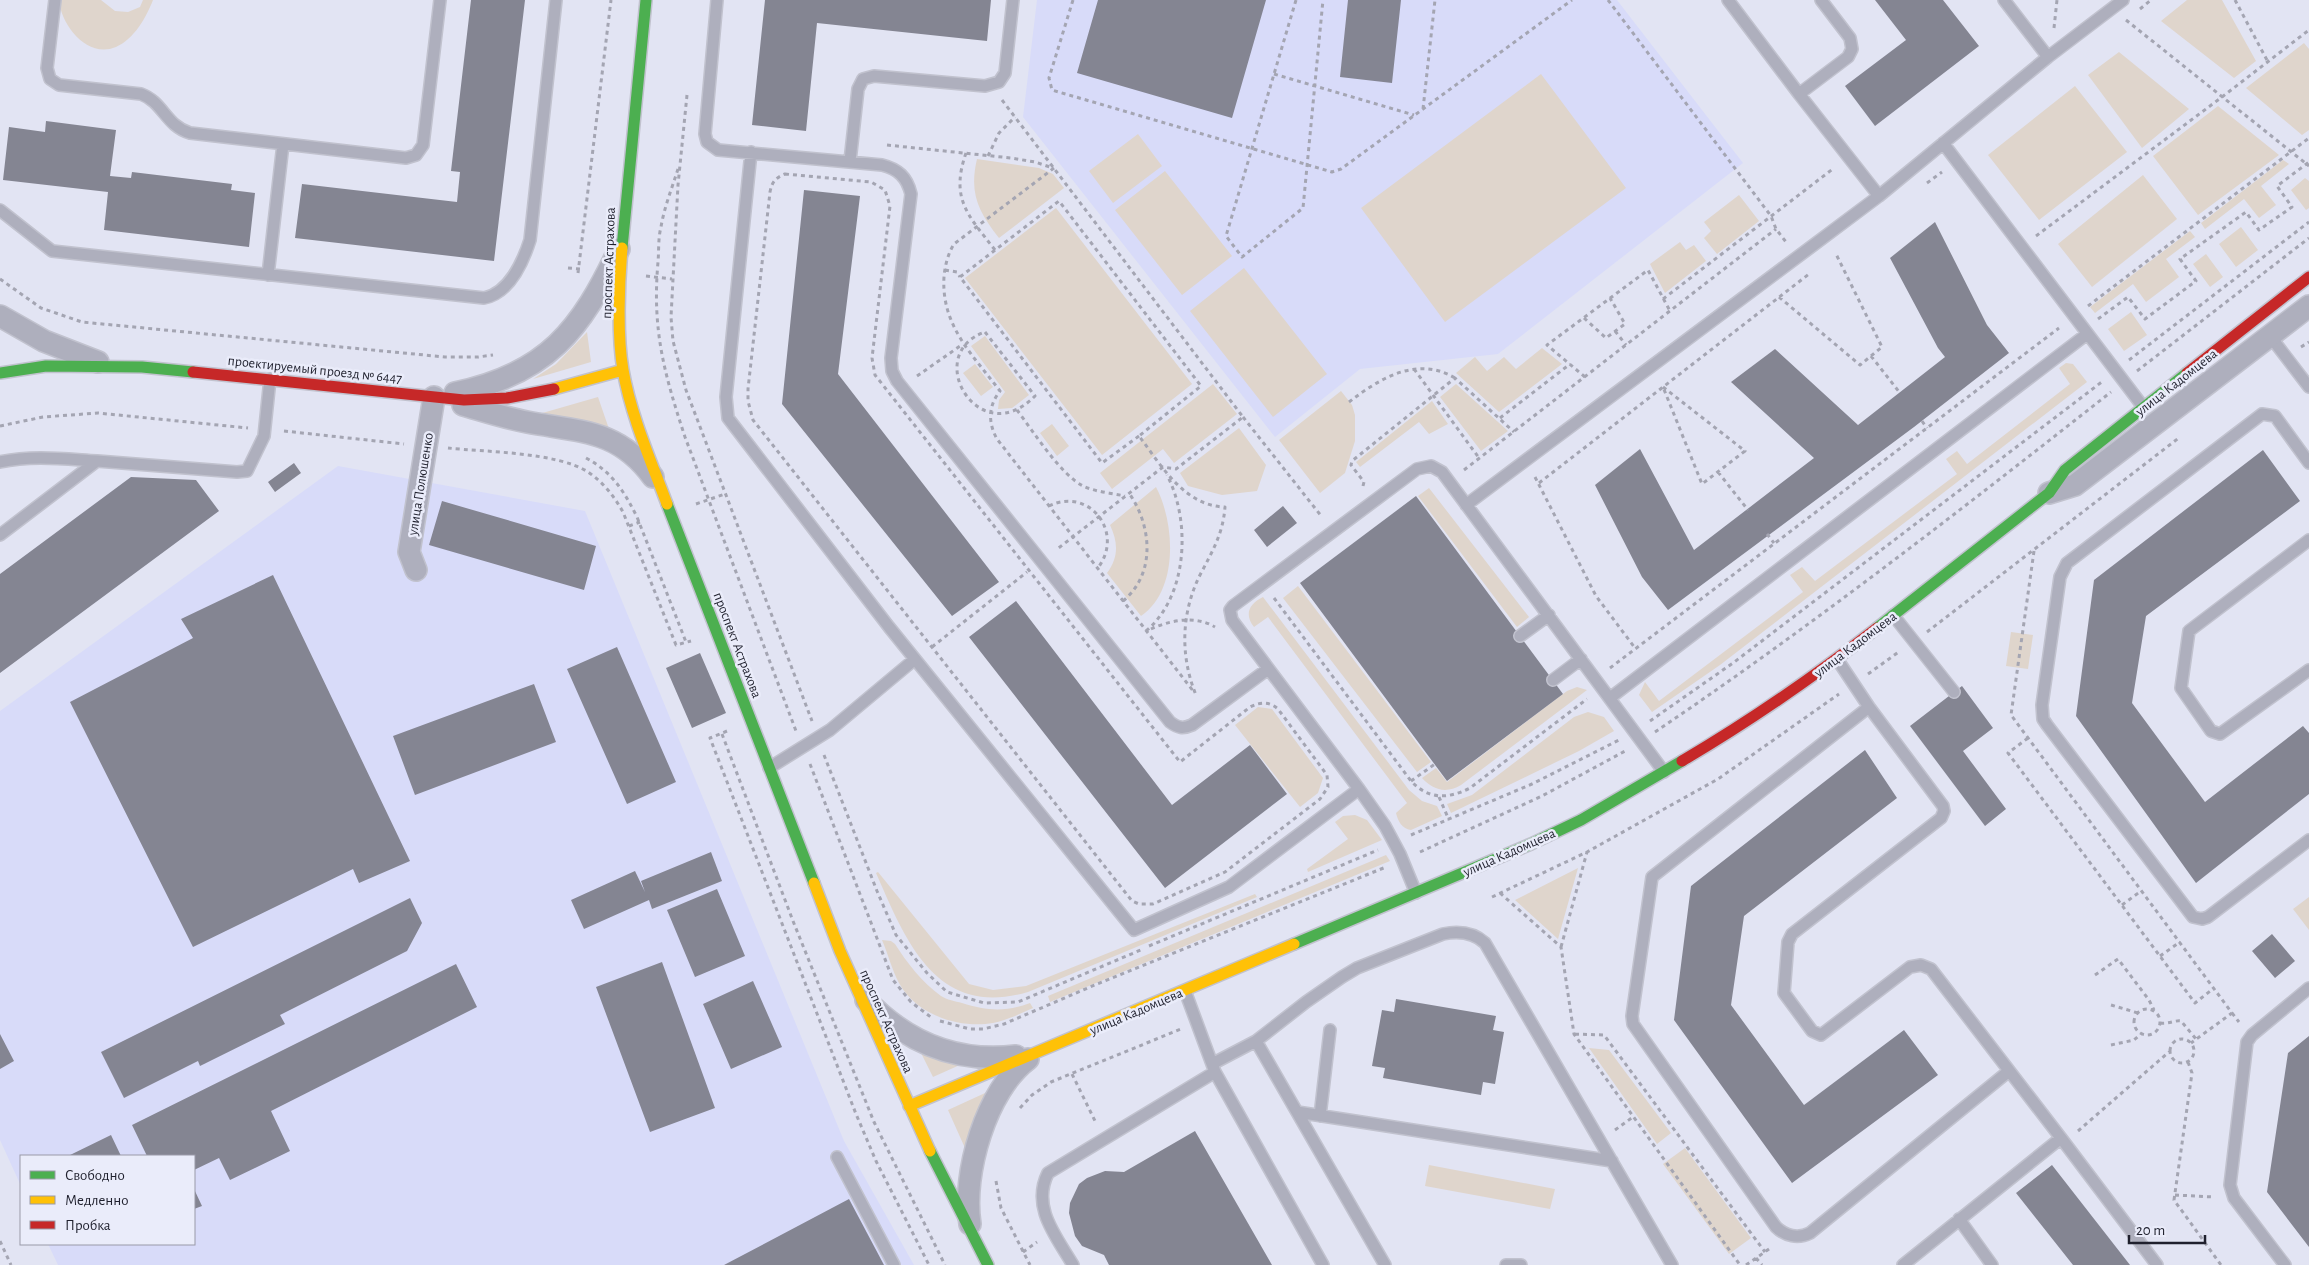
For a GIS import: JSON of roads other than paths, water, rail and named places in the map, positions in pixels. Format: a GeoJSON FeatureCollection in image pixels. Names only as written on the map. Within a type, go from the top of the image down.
{"type":"FeatureCollection","features":[{"type":"Feature","properties":{"kind":"street","name":"проспект Астрахова"},"geometry":{"type":"LineString","coordinates":[[646,0],[622,244],[620,317],[623,370],[640,431],[663,492],[769,768],[858,992],[909,1106],[988,1265]]}},
{"type":"Feature","properties":{"kind":"street"},"geometry":{"type":"LineString","coordinates":[[434,397],[489,384],[514,374],[549,353],[562,342],[587,312],[622,244]]}},
{"type":"Feature","properties":{"kind":"street","name":"улица Кадомцева"},"geometry":{"type":"LineString","coordinates":[[909,1106],[1539,840],[1581,820],[1664,772],[1717,740],[1837,659],[2049,493],[2065,470],[2309,277]]}},
{"type":"Feature","properties":{"kind":"street","name":"улица Кадомцева"},"geometry":{"type":"LineString","coordinates":[[2049,493],[2075,485],[2270,336],[2307,312]]}},
{"type":"Feature","properties":{"kind":"street"},"geometry":{"type":"LineString","coordinates":[[0,316],[44,341],[93,361],[110,365]]}},
{"type":"Feature","properties":{"kind":"street","name":"проектируемый проезд № 6447"},"geometry":{"type":"LineString","coordinates":[[0,373],[46,366],[110,365],[270,379],[434,397],[486,400],[522,398],[623,370]]}},
{"type":"Feature","properties":{"kind":"street"},"geometry":{"type":"LineString","coordinates":[[434,397],[512,419],[590,433],[610,439],[641,462],[663,492]]}},
{"type":"Feature","properties":{"kind":"street","name":"улица Полюшенко"},"geometry":{"type":"LineString","coordinates":[[416,570],[409,552],[434,397]]}},
{"type":"Feature","properties":{"kind":"street"},"geometry":{"type":"LineString","coordinates":[[858,992],[892,1026],[912,1038],[933,1046],[974,1057],[995,1058],[1036,1052]]}},
{"type":"Feature","properties":{"kind":"street"},"geometry":{"type":"LineString","coordinates":[[971,1234],[968,1193],[977,1146],[984,1125],[1006,1080],[1020,1064],[1036,1052]]}},
{"type":"Feature","properties":{"kind":"lane"},"geometry":{"type":"LineString","coordinates":[[55,0],[47,68],[50,79],[59,85],[141,94],[149,97],[179,130],[190,133],[406,158],[416,155],[423,145],[440,0]]}},
{"type":"Feature","properties":{"kind":"lane"},"geometry":{"type":"LineString","coordinates":[[0,210],[52,252],[484,298],[494,296],[502,289],[521,264],[530,240],[556,0]]}},
{"type":"Feature","properties":{"kind":"lane"},"geometry":{"type":"LineString","coordinates":[[717,0],[705,134],[707,142],[718,150],[850,161],[894,168],[903,175],[908,184],[910,194],[891,358],[892,371],[902,387],[1170,722],[1177,727],[1185,728],[1268,668]]}},
{"type":"Feature","properties":{"kind":"lane"},"geometry":{"type":"LineString","coordinates":[[850,161],[858,89],[863,79],[869,76],[985,86],[998,82],[1005,72],[1013,0]]}},
{"type":"Feature","properties":{"kind":"lane"},"geometry":{"type":"LineString","coordinates":[[1728,0],[1879,196]]}},
{"type":"Feature","properties":{"kind":"lane"},"geometry":{"type":"LineString","coordinates":[[1799,94],[1848,57],[1852,49],[1850,38],[1821,0]]}},
{"type":"Feature","properties":{"kind":"lane"},"geometry":{"type":"LineString","coordinates":[[2004,0],[2048,57]]}},
{"type":"Feature","properties":{"kind":"lane"},"geometry":{"type":"LineString","coordinates":[[1466,505],[1879,196],[2048,57],[2123,0]]}},
{"type":"Feature","properties":{"kind":"lane"},"geometry":{"type":"LineString","coordinates":[[1943,143],[2144,408]]}},
{"type":"Feature","properties":{"kind":"lane"},"geometry":{"type":"LineString","coordinates":[[268,275],[283,144]]}},
{"type":"Feature","properties":{"kind":"lane"},"geometry":{"type":"LineString","coordinates":[[752,152],[726,397],[728,418],[915,659],[1134,930],[1229,888],[1359,789]]}},
{"type":"Feature","properties":{"kind":"lane"},"geometry":{"type":"LineString","coordinates":[[1610,698],[2087,334]]}},
{"type":"Feature","properties":{"kind":"lane"},"geometry":{"type":"LineString","coordinates":[[2270,336],[2309,388]]}},
{"type":"Feature","properties":{"kind":"lane"},"geometry":{"type":"LineString","coordinates":[[0,462],[40,458],[243,472],[250,467],[262,442],[270,379]]}},
{"type":"Feature","properties":{"kind":"lane"},"geometry":{"type":"LineString","coordinates":[[2309,463],[2275,416],[2262,414],[2067,563],[2063,567],[2060,577],[2042,705],[2047,725],[2193,917],[2202,919],[2208,917],[2309,840]]}},
{"type":"Feature","properties":{"kind":"lane"},"geometry":{"type":"LineString","coordinates":[[0,536],[97,462]]}},
{"type":"Feature","properties":{"kind":"lane"},"geometry":{"type":"LineString","coordinates":[[1416,893],[1394,843],[1359,789],[1230,615],[1233,606],[1417,469],[1431,466],[1437,468],[1449,481],[1664,772]]}},
{"type":"Feature","properties":{"kind":"lane"},"geometry":{"type":"LineString","coordinates":[[2309,540],[2191,628],[2188,633],[2181,688],[2211,731],[2220,734],[2309,670]]}},
{"type":"Feature","properties":{"kind":"lane"},"geometry":{"type":"LineString","coordinates":[[1520,636],[1549,615]]}},
{"type":"Feature","properties":{"kind":"lane"},"geometry":{"type":"LineString","coordinates":[[1893,615],[1954,692]]}},
{"type":"Feature","properties":{"kind":"lane"},"geometry":{"type":"LineString","coordinates":[[769,768],[818,738],[915,659]]}},
{"type":"Feature","properties":{"kind":"lane"},"geometry":{"type":"LineString","coordinates":[[1837,659],[1869,707],[1943,806],[1943,815],[1792,934],[1788,942],[1784,994],[1812,1031],[1821,1035],[1910,967],[1927,966],[2063,1140],[2157,1265]]}},
{"type":"Feature","properties":{"kind":"lane"},"geometry":{"type":"LineString","coordinates":[[1554,680],[1581,660]]}},
{"type":"Feature","properties":{"kind":"lane"},"geometry":{"type":"LineString","coordinates":[[1869,707],[1655,873],[1649,881],[1633,1024],[1776,1228],[1788,1235],[1802,1236],[1810,1233],[2009,1071]]}},
{"type":"Feature","properties":{"kind":"lane"},"geometry":{"type":"LineString","coordinates":[[1072,1265],[1045,1214],[1041,1200],[1041,1188],[1052,1168],[1256,1041],[1306,1002],[1358,968],[1443,934],[1458,932],[1473,935],[1485,944],[1672,1265]]}},
{"type":"Feature","properties":{"kind":"lane"},"geometry":{"type":"LineString","coordinates":[[2285,1265],[2232,1194],[2230,1185],[2247,1042],[2252,1034],[2309,988]]}},
{"type":"Feature","properties":{"kind":"lane"},"geometry":{"type":"LineString","coordinates":[[1185,991],[1214,1068],[1324,1265]]}},
{"type":"Feature","properties":{"kind":"lane"},"geometry":{"type":"LineString","coordinates":[[1320,1116],[1330,1030]]}},
{"type":"Feature","properties":{"kind":"lane"},"geometry":{"type":"LineString","coordinates":[[1256,1041],[1385,1265]]}},
{"type":"Feature","properties":{"kind":"lane"},"geometry":{"type":"LineString","coordinates":[[1297,1112],[1612,1161]]}},
{"type":"Feature","properties":{"kind":"lane"},"geometry":{"type":"LineString","coordinates":[[1903,1265],[1959,1219],[2063,1140]]}},
{"type":"Feature","properties":{"kind":"lane"},"geometry":{"type":"LineString","coordinates":[[837,1157],[894,1265]]}},
{"type":"Feature","properties":{"kind":"lane"},"geometry":{"type":"LineString","coordinates":[[1959,1219],[1992,1265]]}},
{"type":"Feature","properties":{"kind":"lane"},"geometry":{"type":"LineString","coordinates":[[1506,1265],[1521,1265]]}}]}
